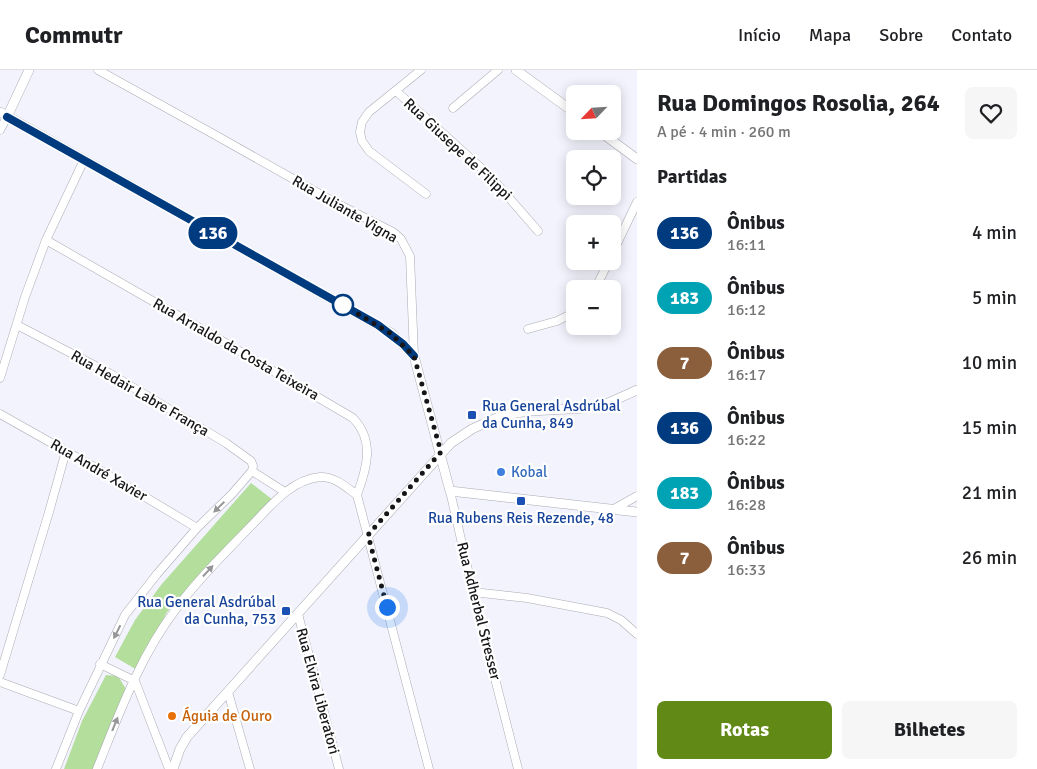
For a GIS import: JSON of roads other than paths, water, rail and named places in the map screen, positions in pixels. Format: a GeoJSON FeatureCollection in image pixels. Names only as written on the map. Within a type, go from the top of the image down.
{"type":"FeatureCollection","features":[{"type":"Feature","properties":{"kind":"street"},"geometry":{"type":"LineString","coordinates":[[0,130],[3,115],[29,70]]}},
{"type":"Feature","properties":{"kind":"street","name":"Rua Juliante Vigna"},"geometry":{"type":"LineString","coordinates":[[98,70],[401,238],[410,256],[414,356],[441,452]]}},
{"type":"Feature","properties":{"kind":"street"},"geometry":{"type":"LineString","coordinates":[[421,70],[369,112],[362,122],[360,132],[362,141],[375,156],[426,194]]}},
{"type":"Feature","properties":{"kind":"street"},"geometry":{"type":"LineString","coordinates":[[453,108],[498,70]]}},
{"type":"Feature","properties":{"kind":"street"},"geometry":{"type":"LineString","coordinates":[[516,70],[566,106]]}},
{"type":"Feature","properties":{"kind":"street","name":"Rua Giusepe de Filippi"},"geometry":{"type":"LineString","coordinates":[[396,91],[490,176],[538,231]]}},
{"type":"Feature","properties":{"kind":"street"},"geometry":{"type":"LineString","coordinates":[[3,115],[378,325],[403,344],[414,356]]}},
{"type":"Feature","properties":{"kind":"street"},"geometry":{"type":"LineString","coordinates":[[611,140],[637,159]]}},
{"type":"Feature","properties":{"kind":"street"},"geometry":{"type":"LineString","coordinates":[[0,378],[25,297],[46,240],[84,160]]}},
{"type":"Feature","properties":{"kind":"street"},"geometry":{"type":"LineString","coordinates":[[621,235],[637,202]]}},
{"type":"Feature","properties":{"kind":"street","name":"Rua Arnaldo da Costa Teixeira"},"geometry":{"type":"LineString","coordinates":[[46,240],[353,418],[360,425],[363,432],[367,452],[365,474],[357,495]]}},
{"type":"Feature","properties":{"kind":"street"},"geometry":{"type":"LineString","coordinates":[[528,329],[558,321],[566,317]]}},
{"type":"Feature","properties":{"kind":"street","name":"Rua Hedair Labre França"},"geometry":{"type":"LineString","coordinates":[[17,325],[109,373],[226,444],[251,461],[252,471]]}},
{"type":"Feature","properties":{"kind":"street"},"geometry":{"type":"LineString","coordinates":[[173,769],[180,749],[187,737],[451,443],[472,429],[503,416],[530,411],[586,408],[608,403],[637,390]]}},
{"type":"Feature","properties":{"kind":"street","name":"Rua André Xavier"},"geometry":{"type":"LineString","coordinates":[[0,414],[197,528]]}},
{"type":"Feature","properties":{"kind":"street"},"geometry":{"type":"LineString","coordinates":[[0,675],[66,451]]}},
{"type":"Feature","properties":{"kind":"street","name":"Rua Adherbal Stresser"},"geometry":{"type":"LineString","coordinates":[[441,452],[473,592],[518,769]]}},
{"type":"Feature","properties":{"kind":"street"},"geometry":{"type":"LineString","coordinates":[[56,769],[100,664],[125,615],[157,574],[197,528],[232,494],[252,471],[284,492]]}},
{"type":"Feature","properties":{"kind":"street"},"geometry":{"type":"LineString","coordinates":[[97,769],[135,681],[175,609],[197,582],[284,492],[309,479],[322,477],[332,479],[357,495],[429,769]]}},
{"type":"Feature","properties":{"kind":"street"},"geometry":{"type":"LineString","coordinates":[[450,491],[637,512]]}},
{"type":"Feature","properties":{"kind":"street"},"geometry":{"type":"LineString","coordinates":[[614,509],[637,496]]}},
{"type":"Feature","properties":{"kind":"street"},"geometry":{"type":"LineString","coordinates":[[473,592],[527,598],[607,613],[621,620],[637,634]]}},
{"type":"Feature","properties":{"kind":"street","name":"Rua Elvira Liberatori"},"geometry":{"type":"LineString","coordinates":[[298,614],[339,769]]}},
{"type":"Feature","properties":{"kind":"street"},"geometry":{"type":"LineString","coordinates":[[100,664],[135,681],[169,769]]}},
{"type":"Feature","properties":{"kind":"street"},"geometry":{"type":"LineString","coordinates":[[0,682],[79,711]]}},
{"type":"Feature","properties":{"kind":"street"},"geometry":{"type":"LineString","coordinates":[[228,692],[250,769]]}},
{"type":"Feature","properties":{"kind":"place","name":"Rua General Asdrúbal da Cunha, 849"},"geometry":{"type":"Point","coordinates":[472,415]}},
{"type":"Feature","properties":{"kind":"place","name":"Kobal"},"geometry":{"type":"Point","coordinates":[501,472]}},
{"type":"Feature","properties":{"kind":"place","name":"Rua Rubens Reis Rezende, 48"},"geometry":{"type":"Point","coordinates":[521,501]}},
{"type":"Feature","properties":{"kind":"place","name":"Rua General Asdrúbal da Cunha, 753"},"geometry":{"type":"Point","coordinates":[286,611]}},
{"type":"Feature","properties":{"kind":"place","name":"Águia de Ouro"},"geometry":{"type":"Point","coordinates":[172,716]}}]}
